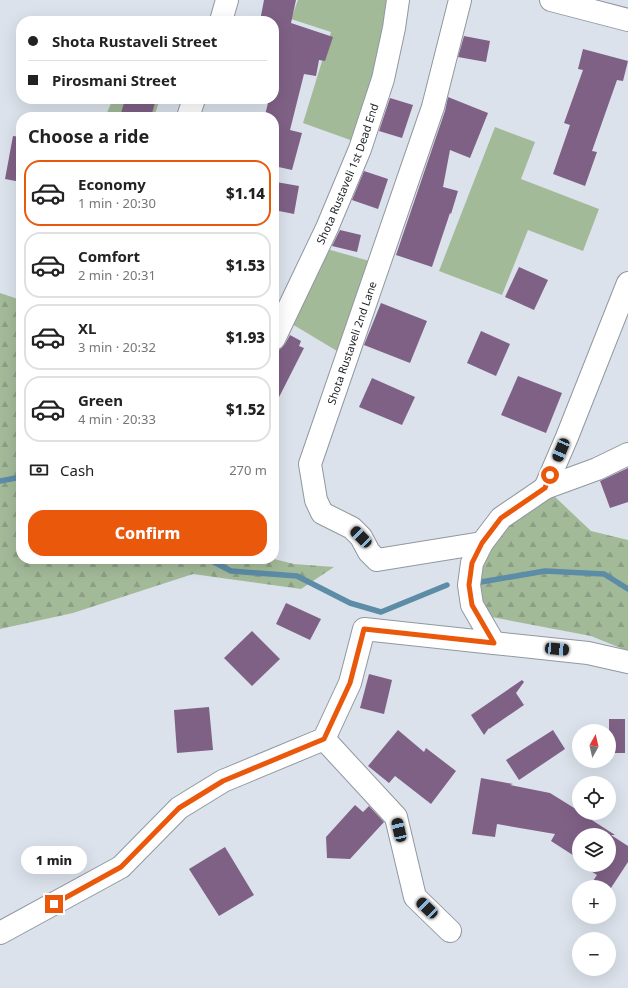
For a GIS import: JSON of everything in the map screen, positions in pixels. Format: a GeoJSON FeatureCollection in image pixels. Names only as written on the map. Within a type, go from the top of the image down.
{"type":"FeatureCollection","features":[{"type":"Feature","properties":{"kind":"street"},"geometry":{"type":"LineString","coordinates":[[222,16],[227,0]]}},
{"type":"Feature","properties":{"kind":"street","name":"Shota Rustaveli 1st Dead End"},"geometry":{"type":"LineString","coordinates":[[279,329],[327,228],[360,149],[383,79],[394,28],[398,0]]}},
{"type":"Feature","properties":{"kind":"street","name":"Shota Rustaveli 2nd Lane"},"geometry":{"type":"LineString","coordinates":[[460,0],[433,107],[310,464],[316,500],[322,512],[352,528],[361,537],[369,552],[377,560],[482,543]]}},
{"type":"Feature","properties":{"kind":"street"},"geometry":{"type":"LineString","coordinates":[[551,0],[628,20]]}},
{"type":"Feature","properties":{"kind":"street"},"geometry":{"type":"LineString","coordinates":[[545,488],[567,437],[628,283]]}},
{"type":"Feature","properties":{"kind":"street"},"geometry":{"type":"LineString","coordinates":[[494,643],[472,605],[469,585],[472,563],[482,543],[501,518],[545,488],[597,469],[628,454]]}},
{"type":"Feature","properties":{"kind":"street"},"geometry":{"type":"LineString","coordinates":[[0,933],[121,867],[179,808],[223,781],[324,739],[350,683],[364,629],[588,652],[628,662]]}},
{"type":"Feature","properties":{"kind":"street"},"geometry":{"type":"LineString","coordinates":[[324,739],[396,817],[415,897],[450,931]]}},
{"type":"Feature","properties":{"kind":"green space"},"geometry":{"type":"Polygon","coordinates":[[[298,0],[392,0],[390,16],[353,141],[303,123],[331,32],[291,19],[298,0]]]}},
{"type":"Feature","properties":{"kind":"green space"},"geometry":{"type":"Polygon","coordinates":[[[111,104],[158,104],[156,112],[107,112],[111,104]]]}},
{"type":"Feature","properties":{"kind":"green space"},"geometry":{"type":"Polygon","coordinates":[[[495,127],[535,142],[521,179],[599,209],[583,251],[528,230],[502,295],[439,271],[495,127]]]}},
{"type":"Feature","properties":{"kind":"green space"},"geometry":{"type":"Polygon","coordinates":[[[327,249],[373,262],[337,351],[292,324],[327,249]]]}},
{"type":"Feature","properties":{"kind":"green space"},"geometry":{"type":"Polygon","coordinates":[[[0,293],[16,298],[16,564],[279,564],[279,560],[294,564],[334,567],[301,589],[193,574],[73,613],[0,629],[0,293]]]}},
{"type":"Feature","properties":{"kind":"green space"},"geometry":{"type":"Polygon","coordinates":[[[553,495],[591,531],[628,540],[628,651],[591,636],[491,617],[475,598],[487,541],[527,507],[553,495]]]}},
{"type":"Feature","properties":{"kind":"building"},"geometry":{"type":"Polygon","coordinates":[[[264,0],[296,0],[291,23],[333,37],[325,61],[319,60],[316,76],[304,74],[290,130],[302,133],[292,170],[279,167],[279,112],[266,112],[268,104],[279,104],[279,16],[261,16],[264,0]]]}},
{"type":"Feature","properties":{"kind":"building"},"geometry":{"type":"Polygon","coordinates":[[[464,36],[490,41],[486,62],[458,57],[464,36]]]}},
{"type":"Feature","properties":{"kind":"building"},"geometry":{"type":"Polygon","coordinates":[[[583,49],[628,61],[623,81],[617,80],[592,151],[597,152],[585,186],[553,174],[570,125],[564,123],[583,70],[578,69],[583,49]]]}},
{"type":"Feature","properties":{"kind":"building"},"geometry":{"type":"Polygon","coordinates":[[[448,97],[488,113],[470,158],[450,150],[443,187],[458,191],[432,267],[396,255],[445,111],[448,97]]]}},
{"type":"Feature","properties":{"kind":"building"},"geometry":{"type":"Polygon","coordinates":[[[390,98],[413,105],[402,138],[379,131],[390,98]]]}},
{"type":"Feature","properties":{"kind":"building"},"geometry":{"type":"Polygon","coordinates":[[[124,104],[155,104],[152,112],[121,112],[124,104]]]}},
{"type":"Feature","properties":{"kind":"building"},"geometry":{"type":"Polygon","coordinates":[[[13,136],[16,136],[16,181],[5,179],[13,136]]]}},
{"type":"Feature","properties":{"kind":"building"},"geometry":{"type":"Polygon","coordinates":[[[364,171],[388,179],[378,209],[352,200],[364,171]]]}},
{"type":"Feature","properties":{"kind":"building"},"geometry":{"type":"Polygon","coordinates":[[[279,183],[299,186],[294,214],[279,211],[279,183]]]}},
{"type":"Feature","properties":{"kind":"building"},"geometry":{"type":"Polygon","coordinates":[[[340,230],[361,235],[357,252],[332,246],[340,230]]]}},
{"type":"Feature","properties":{"kind":"building"},"geometry":{"type":"Polygon","coordinates":[[[519,267],[548,280],[534,310],[505,297],[519,267]]]}},
{"type":"Feature","properties":{"kind":"building"},"geometry":{"type":"Polygon","coordinates":[[[381,303],[427,321],[410,363],[364,345],[381,303]]]}},
{"type":"Feature","properties":{"kind":"building"},"geometry":{"type":"Polygon","coordinates":[[[481,331],[510,344],[496,376],[467,363],[481,331]]]}},
{"type":"Feature","properties":{"kind":"building"},"geometry":{"type":"Polygon","coordinates":[[[290,335],[301,341],[299,346],[304,348],[279,397],[279,350],[285,344],[290,335]]]}},
{"type":"Feature","properties":{"kind":"building"},"geometry":{"type":"Polygon","coordinates":[[[518,376],[562,393],[546,433],[501,415],[518,376]]]}},
{"type":"Feature","properties":{"kind":"building"},"geometry":{"type":"Polygon","coordinates":[[[372,378],[415,397],[402,425],[359,407],[372,378]]]}},
{"type":"Feature","properties":{"kind":"building"},"geometry":{"type":"Polygon","coordinates":[[[628,468],[628,502],[610,508],[600,481],[628,468]]]}},
{"type":"Feature","properties":{"kind":"building"},"geometry":{"type":"Polygon","coordinates":[[[286,603],[321,619],[310,640],[276,624],[286,603]]]}},
{"type":"Feature","properties":{"kind":"building"},"geometry":{"type":"Polygon","coordinates":[[[252,631],[280,659],[252,686],[224,658],[252,631]]]}},
{"type":"Feature","properties":{"kind":"building"},"geometry":{"type":"Polygon","coordinates":[[[369,674],[392,680],[384,714],[360,708],[369,674]]]}},
{"type":"Feature","properties":{"kind":"building"},"geometry":{"type":"Polygon","coordinates":[[[522,680],[524,682],[516,693],[524,705],[489,728],[484,735],[471,715],[522,680]]]}},
{"type":"Feature","properties":{"kind":"building"},"geometry":{"type":"Polygon","coordinates":[[[209,707],[213,750],[177,753],[174,710],[209,707]]]}},
{"type":"Feature","properties":{"kind":"building"},"geometry":{"type":"Polygon","coordinates":[[[609,719],[625,719],[625,753],[616,753],[616,724],[609,724],[609,719]]]}},
{"type":"Feature","properties":{"kind":"building"},"geometry":{"type":"Polygon","coordinates":[[[398,730],[424,752],[426,748],[456,771],[431,804],[395,776],[389,783],[368,766],[398,730]]]}},
{"type":"Feature","properties":{"kind":"building"},"geometry":{"type":"Polygon","coordinates":[[[553,730],[565,749],[519,780],[506,760],[553,730]]]}},
{"type":"Feature","properties":{"kind":"building"},"geometry":{"type":"Polygon","coordinates":[[[481,778],[550,793],[572,807],[572,820],[592,820],[604,828],[572,828],[572,854],[551,841],[555,834],[497,824],[495,837],[472,834],[481,778]]]}},
{"type":"Feature","properties":{"kind":"building"},"geometry":{"type":"Polygon","coordinates":[[[355,805],[363,812],[369,806],[384,822],[350,859],[327,858],[326,837],[355,805]]]}},
{"type":"Feature","properties":{"kind":"building"},"geometry":{"type":"Polygon","coordinates":[[[616,838],[628,846],[628,862],[616,880],[594,880],[597,875],[592,872],[616,872],[616,838]]]}},
{"type":"Feature","properties":{"kind":"building"},"geometry":{"type":"Polygon","coordinates":[[[225,847],[254,895],[219,916],[189,869],[225,847]]]}},
{"type":"Feature","properties":{"kind":"waterway"},"geometry":{"type":"LineString","coordinates":[[0,481],[16,478]]}},
{"type":"Feature","properties":{"kind":"waterway"},"geometry":{"type":"LineString","coordinates":[[218,564],[231,571],[297,576],[350,603],[381,612],[447,585]]}},
{"type":"Feature","properties":{"kind":"waterway"},"geometry":{"type":"LineString","coordinates":[[481,582],[545,571],[604,574],[628,589]]}},
{"type":"Feature","properties":{"kind":"route"},"geometry":{"type":"LineString","coordinates":[[54,904],[121,867],[179,808],[223,781],[324,739],[350,683],[364,629],[494,643],[472,605],[469,585],[472,563],[482,543],[501,518],[545,488],[550,475]]}}]}
